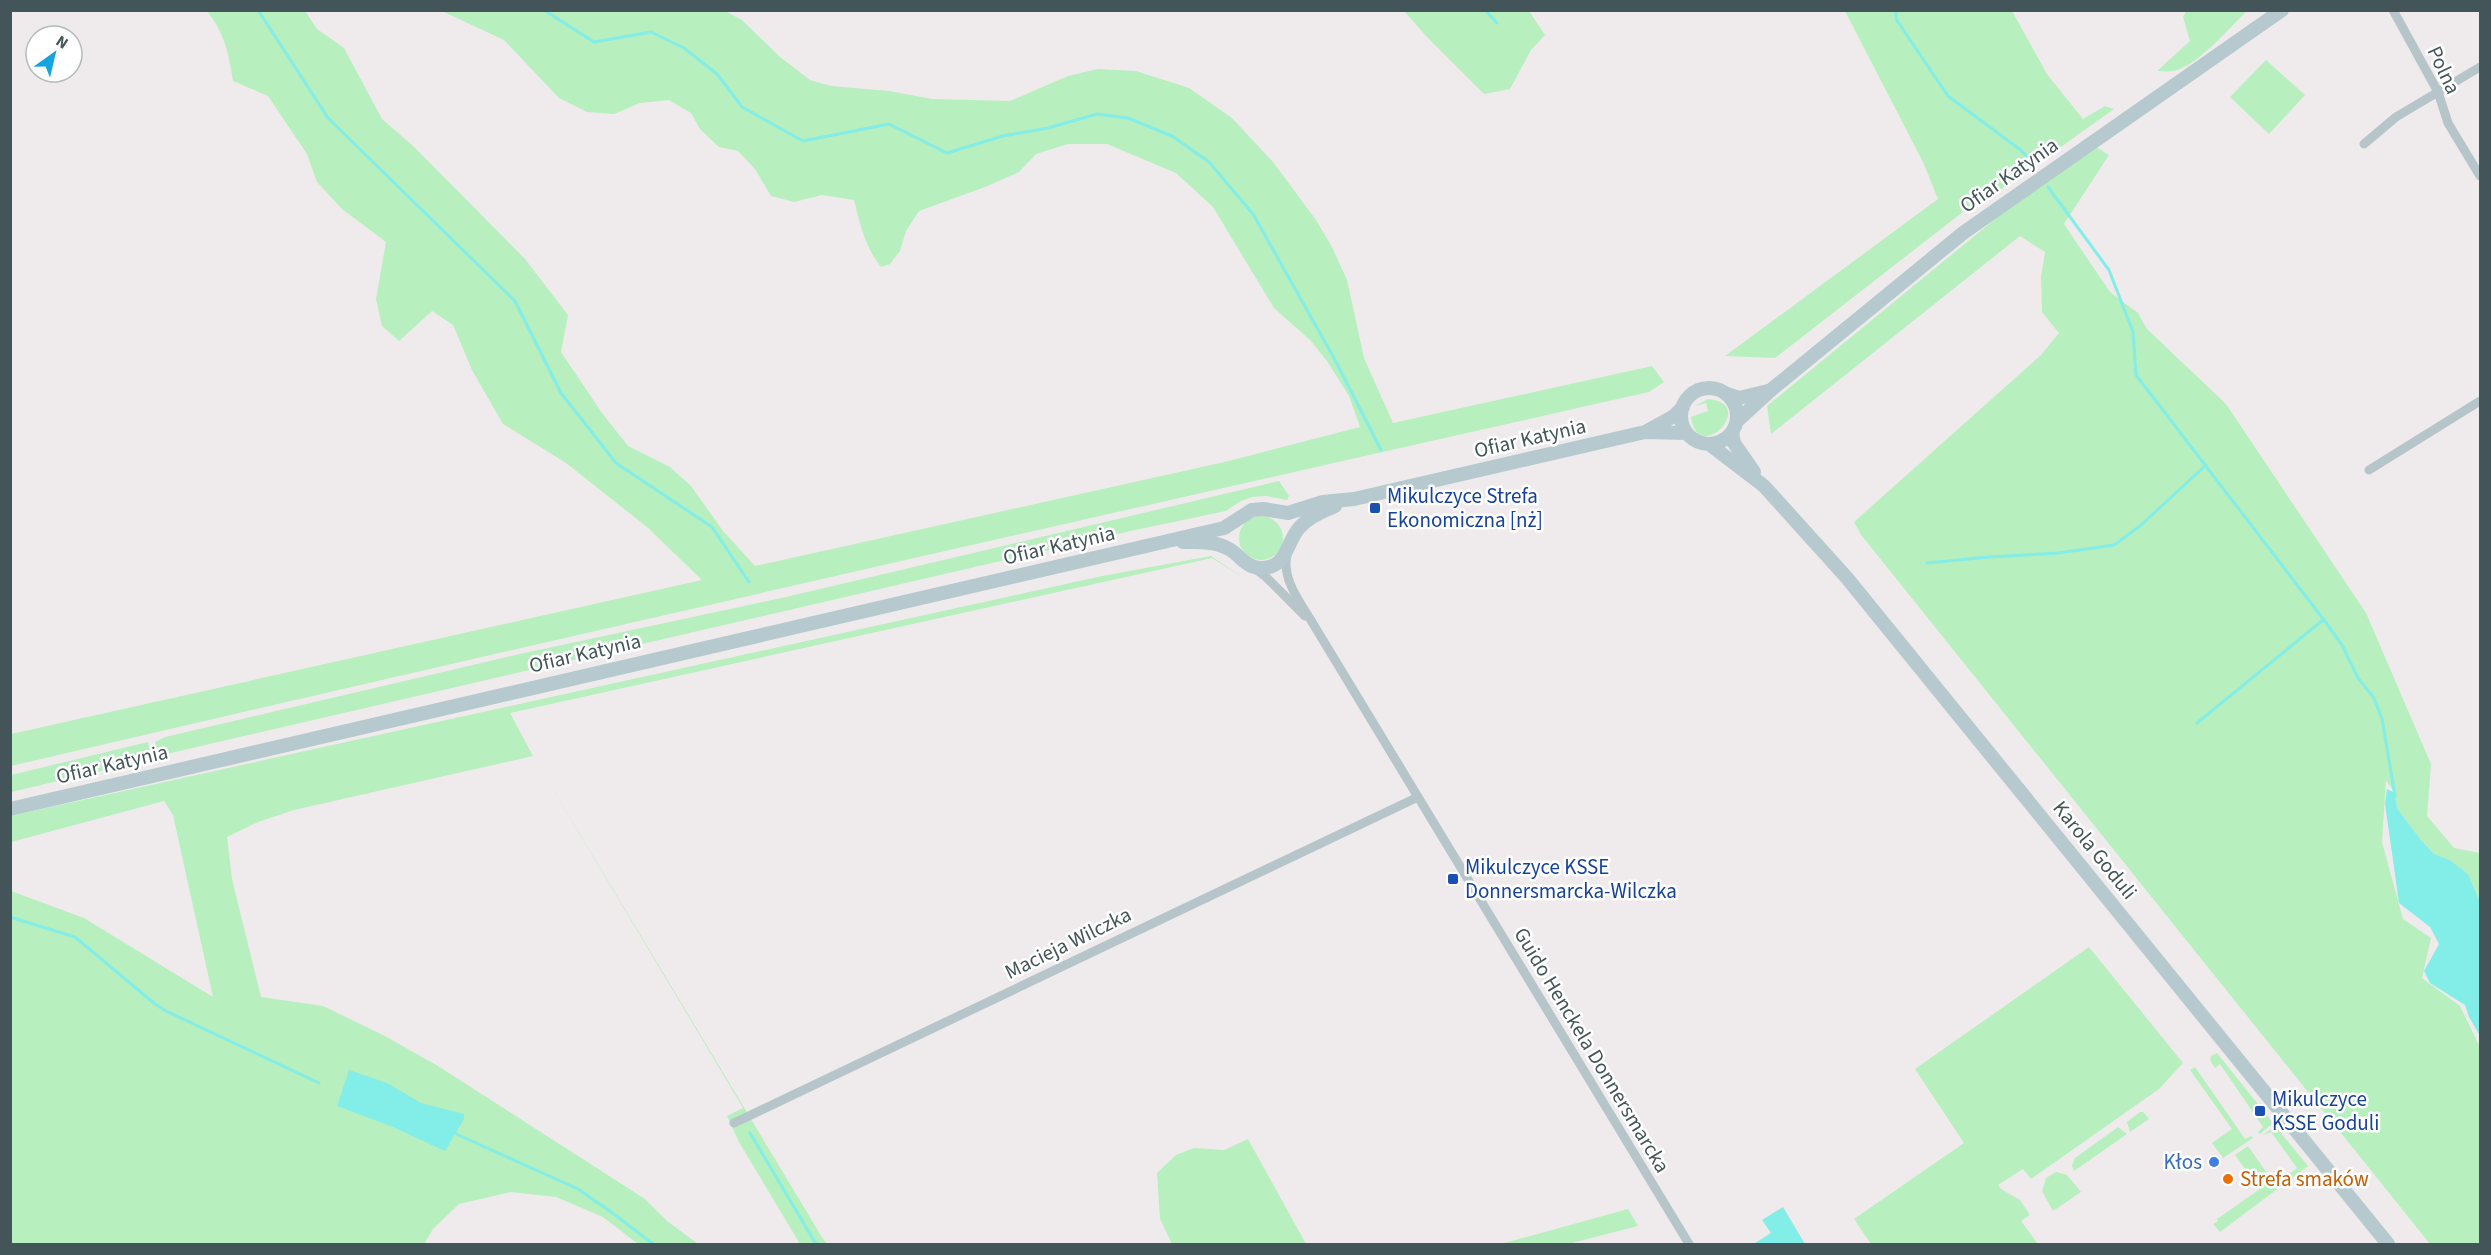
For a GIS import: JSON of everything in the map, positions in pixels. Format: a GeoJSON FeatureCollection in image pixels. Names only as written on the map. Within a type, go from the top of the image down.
{"type":"FeatureCollection","features":[{"type":"Feature","properties":{"kind":"street","name":"Ofiar Katynia"},"geometry":{"type":"LineString","coordinates":[[1735,427],[1771,390],[1963,233],[2283,10]]}},
{"type":"Feature","properties":{"kind":"street","name":"Polna"},"geometry":{"type":"LineString","coordinates":[[2393,10],[2438,92],[2448,123],[2481,176]]}},
{"type":"Feature","properties":{"kind":"street"},"geometry":{"type":"LineString","coordinates":[[2364,144],[2396,117],[2481,67]]}},
{"type":"Feature","properties":{"kind":"street"},"geometry":{"type":"LineString","coordinates":[[1713,388],[1727,394],[1736,408],[1735,427],[1722,441],[1709,444],[1693,438],[1682,422],[1683,407],[1687,400],[1698,390],[1713,388]]}},
{"type":"Feature","properties":{"kind":"street","name":"Ofiar Katynia"},"geometry":{"type":"LineString","coordinates":[[1727,394],[1739,398],[1771,390]]}},
{"type":"Feature","properties":{"kind":"street"},"geometry":{"type":"LineString","coordinates":[[2369,470],[2481,401]]}},
{"type":"Feature","properties":{"kind":"street","name":"Ofiar Katynia"},"geometry":{"type":"LineString","coordinates":[[1645,432],[1674,416],[1683,407]]}},
{"type":"Feature","properties":{"kind":"street","name":"Karola Goduli"},"geometry":{"type":"LineString","coordinates":[[1735,427],[1734,443],[1764,486],[1847,578],[2388,1245]]}},
{"type":"Feature","properties":{"kind":"street","name":"Ofiar Katynia"},"geometry":{"type":"LineString","coordinates":[[10,809],[1224,528],[1252,510],[1263,509],[1288,513],[1323,502],[1354,499],[1645,432],[1687,432]]}},
{"type":"Feature","properties":{"kind":"street","name":"Karola Goduli"},"geometry":{"type":"LineString","coordinates":[[1709,444],[1764,486]]}},
{"type":"Feature","properties":{"kind":"street","name":"Ofiar Katynia"},"geometry":{"type":"LineString","coordinates":[[1170,541],[1213,543],[1235,553],[1251,566],[1271,567],[1283,559],[1300,526],[1354,499]]}},
{"type":"Feature","properties":{"kind":"street"},"geometry":{"type":"LineString","coordinates":[[1272,511],[1281,516],[1287,524],[1289,547]]}},
{"type":"Feature","properties":{"kind":"street"},"geometry":{"type":"LineString","coordinates":[[1235,553],[1232,534],[1238,520]]}},
{"type":"Feature","properties":{"kind":"street","name":"Guido Henckela Donnersmarcka"},"geometry":{"type":"LineString","coordinates":[[1289,547],[1286,569],[1288,579],[1315,627],[1689,1245]]}},
{"type":"Feature","properties":{"kind":"street","name":"Guido Henckela Donnersmarcka"},"geometry":{"type":"LineString","coordinates":[[1251,566],[1266,577],[1315,627]]}},
{"type":"Feature","properties":{"kind":"street","name":"Macieja Wilczka"},"geometry":{"type":"LineString","coordinates":[[734,1123],[1418,796]]}},
{"type":"Feature","properties":{"kind":"green space"},"geometry":{"type":"Polygon","coordinates":[[[207,11],[305,11],[317,29],[344,48],[382,119],[413,146],[525,259],[568,315],[561,352],[602,413],[628,446],[670,467],[691,486],[723,531],[755,566],[1229,461],[1360,427],[1349,396],[1327,361],[1310,340],[1274,308],[1213,207],[1176,173],[1107,144],[1068,144],[1036,154],[1019,172],[919,211],[906,231],[900,251],[890,264],[881,267],[867,243],[854,200],[822,195],[794,202],[771,196],[755,169],[738,151],[719,147],[700,129],[691,113],[669,100],[640,103],[614,114],[587,112],[559,98],[504,40],[442,11],[725,11],[742,20],[780,57],[810,80],[831,86],[889,91],[932,99],[1010,101],[1068,76],[1098,69],[1136,71],[1189,88],[1232,118],[1273,162],[1316,220],[1332,247],[1347,280],[1364,358],[1393,423],[1652,366],[1664,382],[1649,392],[829,577],[11,766],[11,734],[702,580],[647,527],[566,463],[503,424],[472,370],[453,325],[432,311],[399,341],[382,326],[376,299],[386,242],[342,209],[317,182],[307,154],[268,96],[233,81],[225,44],[218,27],[207,11]]]}},
{"type":"Feature","properties":{"kind":"green space"},"geometry":{"type":"Polygon","coordinates":[[[1404,11],[1529,11],[1545,35],[1531,50],[1510,89],[1484,94],[1404,11]]]}},
{"type":"Feature","properties":{"kind":"green space"},"geometry":{"type":"Polygon","coordinates":[[[1845,11],[2012,11],[2047,74],[2083,119],[2105,106],[2114,109],[1989,198],[1986,194],[1775,358],[1725,356],[1938,199],[1924,164],[1845,11]]]}},
{"type":"Feature","properties":{"kind":"green space"},"geometry":{"type":"Polygon","coordinates":[[[2186,11],[2247,11],[2212,46],[2191,63],[2181,69],[2157,71],[2190,41],[2183,17],[2186,11]]]}},
{"type":"Feature","properties":{"kind":"green space"},"geometry":{"type":"Polygon","coordinates":[[[2266,60],[2305,95],[2269,134],[2230,97],[2266,60]]]}},
{"type":"Feature","properties":{"kind":"green space"},"geometry":{"type":"Polygon","coordinates":[[[2094,146],[2109,155],[2064,224],[2110,292],[2138,313],[2147,329],[2226,404],[2366,613],[2431,764],[2427,816],[2454,848],[2480,853],[2480,902],[2468,874],[2450,860],[2434,854],[2421,840],[2397,808],[2395,793],[2386,780],[2382,842],[2403,919],[2431,938],[2422,978],[2460,1006],[2480,1047],[2480,1244],[2430,1244],[1862,536],[1854,522],[2041,355],[2059,333],[2042,312],[2041,277],[2045,252],[2020,236],[1771,434],[1767,406],[2000,215],[2094,146]]]}},
{"type":"Feature","properties":{"kind":"green space"},"geometry":{"type":"Polygon","coordinates":[[[1708,399],[1722,403],[1728,411],[1727,420],[1721,428],[1713,434],[1704,436],[1696,431],[1691,417],[1708,411],[1706,403],[1695,406],[1708,399]]]}},
{"type":"Feature","properties":{"kind":"green space"},"geometry":{"type":"Polygon","coordinates":[[[1279,481],[1289,496],[1287,500],[1266,496],[1252,497],[1226,511],[1135,530],[158,756],[155,742],[165,737],[520,654],[786,597],[1279,481]]]}},
{"type":"Feature","properties":{"kind":"green space"},"geometry":{"type":"Polygon","coordinates":[[[1261,516],[1277,522],[1283,538],[1277,554],[1261,560],[1245,554],[1239,538],[1245,522],[1261,516]]]}},
{"type":"Feature","properties":{"kind":"green space"},"geometry":{"type":"Polygon","coordinates":[[[1211,556],[1245,579],[1212,558],[510,713],[533,756],[294,810],[258,822],[227,837],[232,879],[261,997],[323,1006],[383,1035],[438,1066],[645,1199],[667,1221],[698,1244],[638,1244],[603,1217],[556,1197],[511,1192],[459,1204],[433,1229],[424,1244],[11,1244],[11,891],[84,918],[213,997],[173,815],[164,801],[11,842],[10,816],[1102,576],[1211,556]]]}},
{"type":"Feature","properties":{"kind":"green space"},"geometry":{"type":"Polygon","coordinates":[[[148,742],[152,759],[11,792],[11,775],[148,742]]]}},
{"type":"Feature","properties":{"kind":"green space"},"geometry":{"type":"Polygon","coordinates":[[[533,756],[828,1244],[800,1244],[739,1142],[727,1116],[743,1108],[533,756]]]}},
{"type":"Feature","properties":{"kind":"green space"},"geometry":{"type":"Polygon","coordinates":[[[2089,947],[2183,1063],[2159,1089],[2031,1179],[2023,1169],[1998,1185],[2020,1200],[2030,1215],[2021,1221],[2038,1244],[1871,1244],[1854,1219],[1964,1143],[1915,1069],[2089,947]]]}},
{"type":"Feature","properties":{"kind":"green space"},"geometry":{"type":"Polygon","coordinates":[[[2217,1053],[2273,1123],[2260,1134],[2258,1132],[2263,1127],[2220,1064],[2215,1068],[2210,1060],[2211,1056],[2217,1053]]]}},
{"type":"Feature","properties":{"kind":"green space"},"geometry":{"type":"Polygon","coordinates":[[[2195,1067],[2245,1139],[2251,1136],[2253,1138],[2223,1158],[2212,1143],[2232,1129],[2190,1070],[2195,1067]]]}},
{"type":"Feature","properties":{"kind":"green space"},"geometry":{"type":"Polygon","coordinates":[[[2143,1112],[2149,1119],[2130,1132],[2127,1122],[2143,1112]]]}},
{"type":"Feature","properties":{"kind":"green space"},"geometry":{"type":"Polygon","coordinates":[[[2275,1126],[2308,1166],[2220,1232],[2213,1224],[2218,1221],[2217,1219],[2260,1189],[2235,1155],[2248,1146],[2275,1185],[2297,1168],[2271,1132],[2263,1135],[2275,1126]]]}},
{"type":"Feature","properties":{"kind":"green space"},"geometry":{"type":"Polygon","coordinates":[[[2118,1127],[2127,1134],[2074,1171],[2072,1165],[2075,1158],[2118,1127]]]}},
{"type":"Feature","properties":{"kind":"green space"},"geometry":{"type":"Polygon","coordinates":[[[1248,1139],[1306,1244],[1172,1244],[1160,1219],[1157,1173],[1176,1155],[1194,1148],[1224,1150],[1248,1139]]]}},
{"type":"Feature","properties":{"kind":"green space"},"geometry":{"type":"Polygon","coordinates":[[[2056,1172],[2067,1175],[2081,1192],[2053,1211],[2042,1191],[2046,1178],[2056,1172]]]}},
{"type":"Feature","properties":{"kind":"green space"},"geometry":{"type":"Polygon","coordinates":[[[1628,1209],[1638,1226],[1568,1244],[1501,1244],[1628,1209]]]}},
{"type":"Feature","properties":{"kind":"water"},"geometry":{"type":"Polygon","coordinates":[[[2387,789],[2395,793],[2397,808],[2434,854],[2450,860],[2468,874],[2480,902],[2480,1036],[2465,1005],[2430,983],[2424,971],[2439,944],[2430,927],[2399,903],[2385,804],[2387,789]]]}},
{"type":"Feature","properties":{"kind":"water"},"geometry":{"type":"Polygon","coordinates":[[[349,1070],[387,1083],[421,1103],[464,1114],[464,1119],[445,1151],[393,1127],[337,1106],[349,1070]]]}},
{"type":"Feature","properties":{"kind":"water"},"geometry":{"type":"Polygon","coordinates":[[[1783,1207],[1805,1244],[1755,1243],[1771,1233],[1762,1220],[1783,1207]]]}},
{"type":"Feature","properties":{"kind":"waterway"},"geometry":{"type":"LineString","coordinates":[[258,10],[328,118],[515,301],[561,393],[616,463],[712,527],[749,582]]}},
{"type":"Feature","properties":{"kind":"waterway"},"geometry":{"type":"LineString","coordinates":[[544,10],[594,42],[651,32],[684,48],[717,74],[742,107],[803,141],[889,124],[947,153],[1003,136],[1048,128],[1097,114],[1128,118],[1172,136],[1209,162],[1253,214],[1334,358],[1381,450]]}},
{"type":"Feature","properties":{"kind":"waterway"},"geometry":{"type":"LineString","coordinates":[[1485,10],[1497,23]]}},
{"type":"Feature","properties":{"kind":"waterway"},"geometry":{"type":"LineString","coordinates":[[1896,10],[1896,19],[1948,96],[2022,151],[2035,167]]}},
{"type":"Feature","properties":{"kind":"waterway"},"geometry":{"type":"LineString","coordinates":[[2048,187],[2109,270],[2133,332],[2136,375],[2324,620],[2342,645],[2358,678],[2374,698],[2382,719],[2395,796]]}},
{"type":"Feature","properties":{"kind":"waterway"},"geometry":{"type":"LineString","coordinates":[[1927,563],[2058,553],[2114,545],[2140,526],[2206,465]]}},
{"type":"Feature","properties":{"kind":"waterway"},"geometry":{"type":"LineString","coordinates":[[2197,723],[2323,620]]}},
{"type":"Feature","properties":{"kind":"waterway"},"geometry":{"type":"LineString","coordinates":[[10,917],[75,937],[166,1011],[319,1083]]}},
{"type":"Feature","properties":{"kind":"waterway"},"geometry":{"type":"LineString","coordinates":[[454,1133],[578,1189],[653,1244]]}},
{"type":"Feature","properties":{"kind":"waterway"},"geometry":{"type":"LineString","coordinates":[[750,1133],[816,1244]]}},
{"type":"Feature","properties":{"kind":"place","name":"Mikulczyce Strefa Ekonomiczna [nż]"},"geometry":{"type":"Point","coordinates":[1375,508]}},
{"type":"Feature","properties":{"kind":"place","name":"Mikulczyce KSSE Donnersmarcka-Wilczka"},"geometry":{"type":"Point","coordinates":[1453,879]}},
{"type":"Feature","properties":{"kind":"place","name":"Mikulczyce KSSE Goduli"},"geometry":{"type":"Point","coordinates":[2260,1111]}},
{"type":"Feature","properties":{"kind":"place","name":"Kłos"},"geometry":{"type":"Point","coordinates":[2214,1162]}},
{"type":"Feature","properties":{"kind":"place","name":"Strefa smaków"},"geometry":{"type":"Point","coordinates":[2228,1179]}}]}
